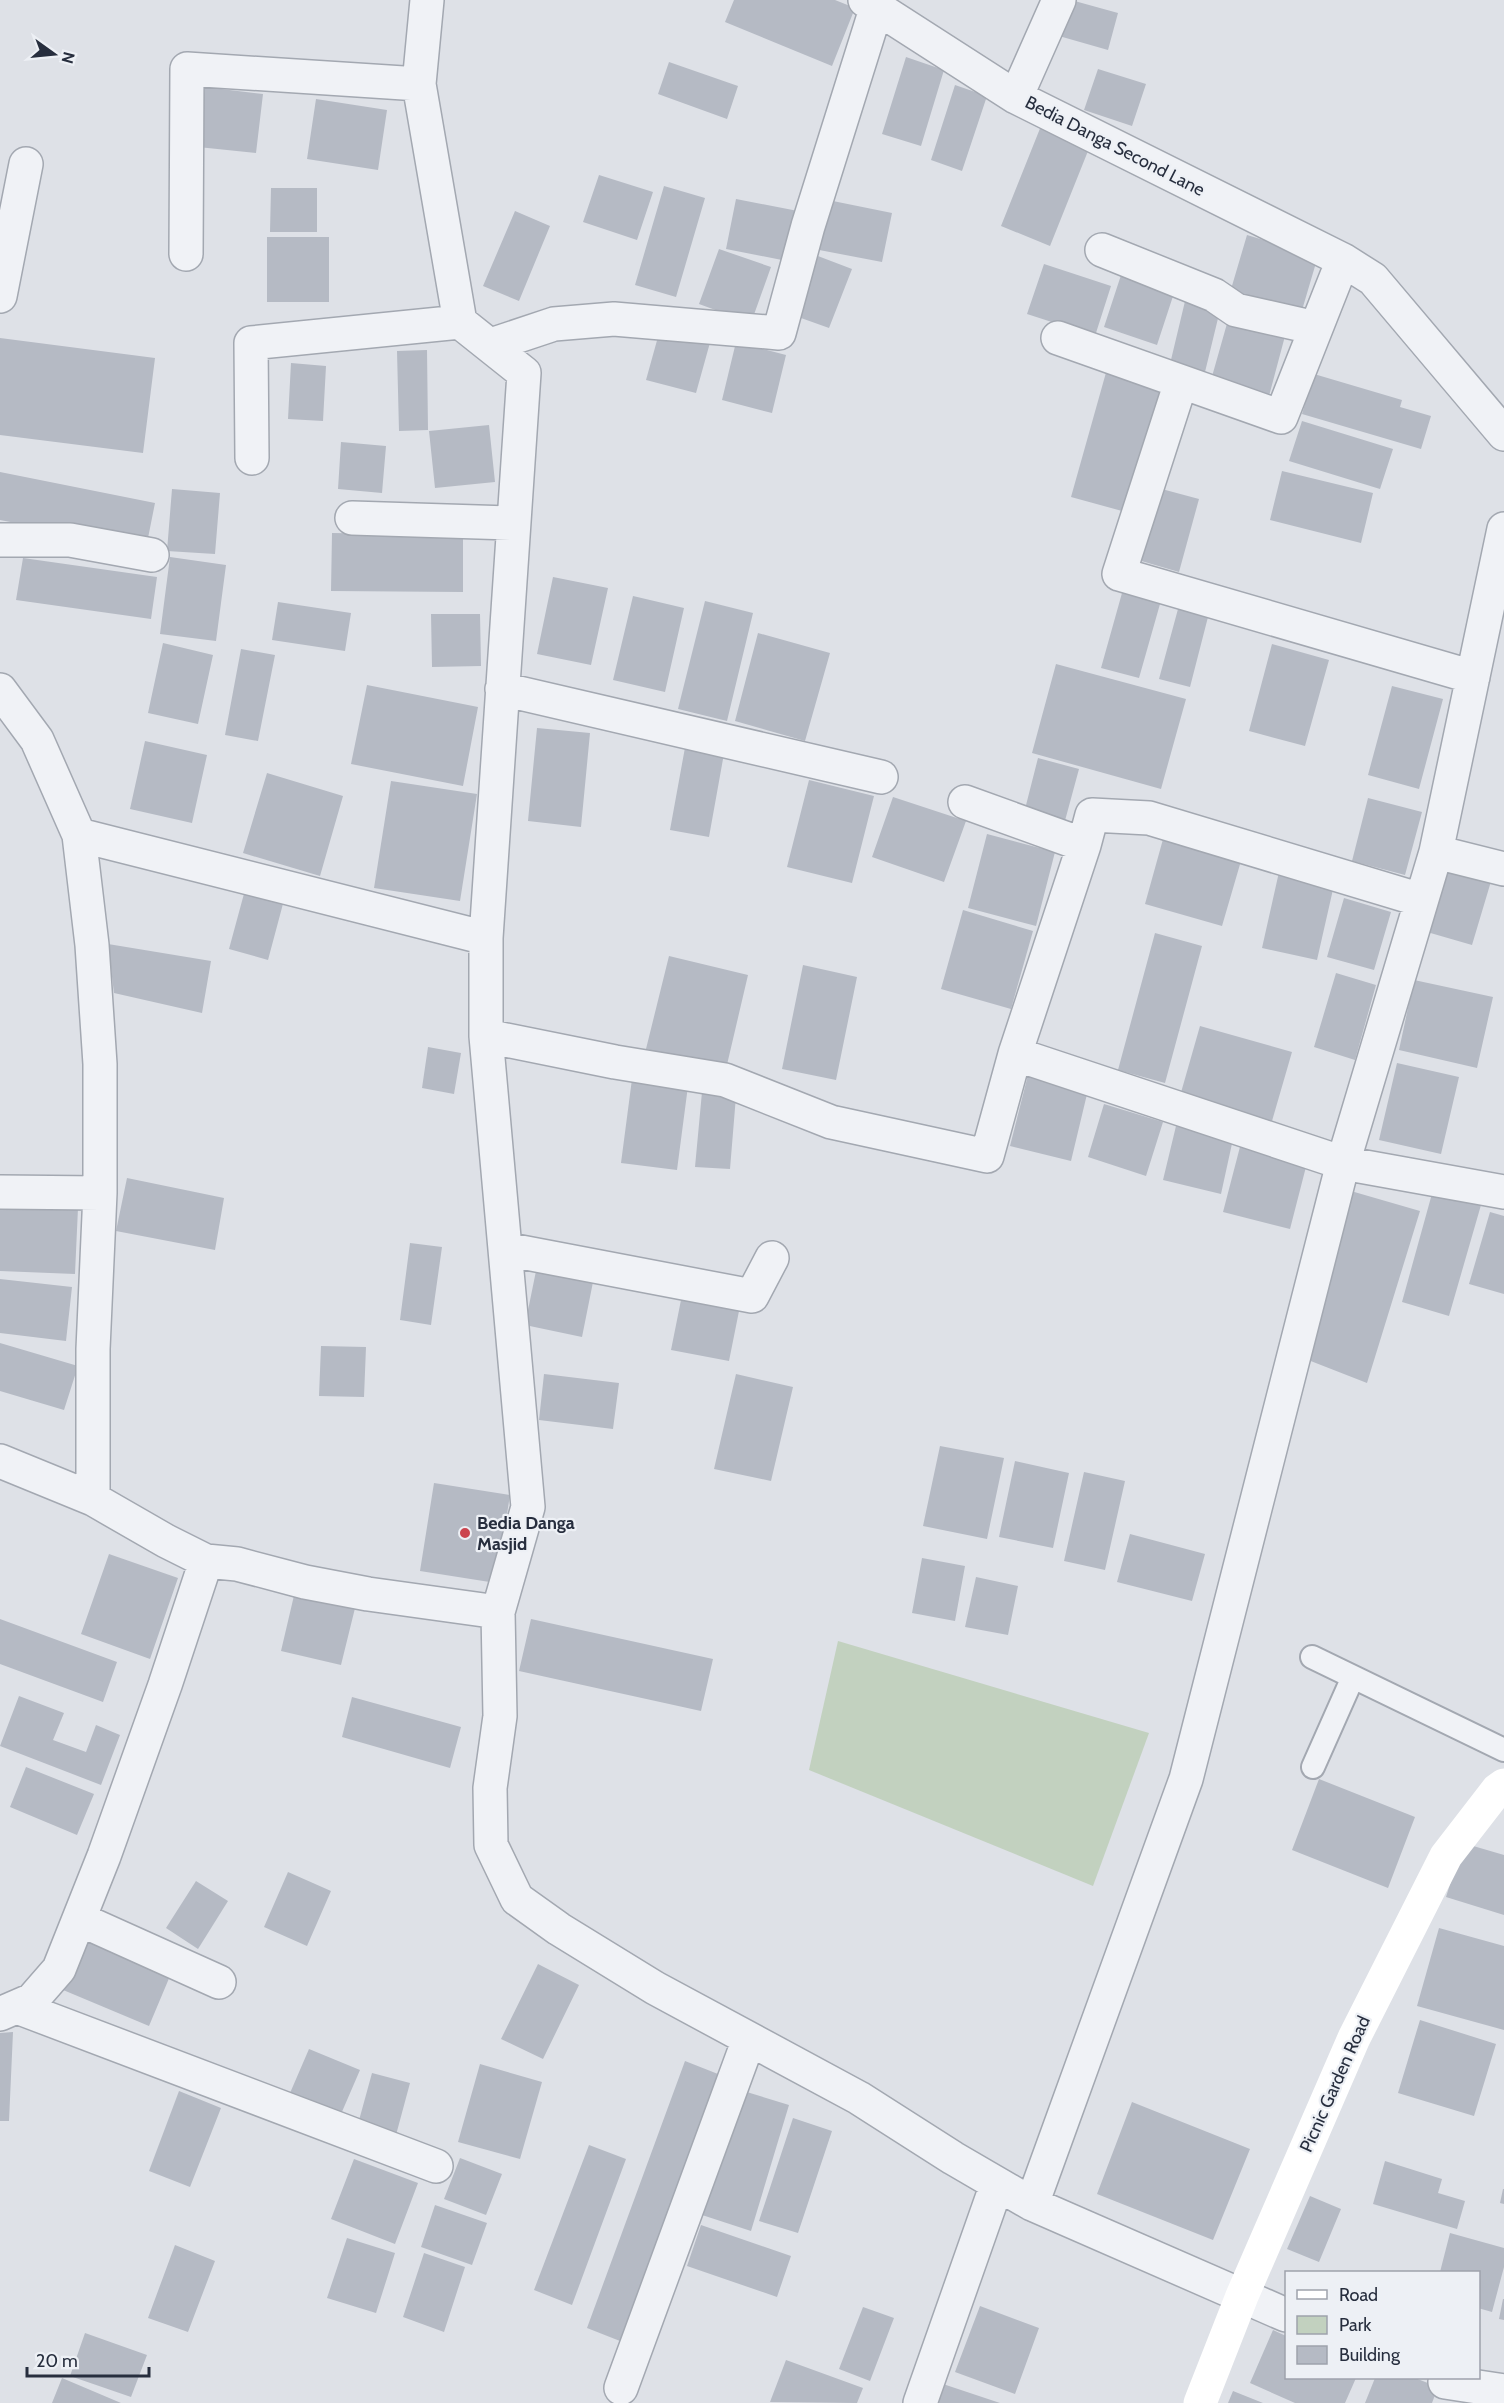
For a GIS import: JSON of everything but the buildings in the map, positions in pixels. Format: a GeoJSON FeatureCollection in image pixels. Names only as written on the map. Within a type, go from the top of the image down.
{"type":"FeatureCollection","features":[{"type":"Feature","properties":{"kind":"main road","name":"Picnic Garden Road"},"geometry":{"type":"LineString","coordinates":[[1200,2403],[1242,2296],[1354,2038],[1446,1856],[1497,1790],[1504,1785]]}},
{"type":"Feature","properties":{"kind":"street"},"geometry":{"type":"LineString","coordinates":[[427,0],[419,84],[460,322],[524,373],[512,524],[486,938],[486,1036],[528,1507],[498,1612],[500,1716],[490,1788],[491,1845],[517,1899],[559,1929],[655,1988],[859,2098],[952,2158],[1032,2204],[1285,2314]]}},
{"type":"Feature","properties":{"kind":"street"},"geometry":{"type":"LineString","coordinates":[[1016,97],[1059,0]]}},
{"type":"Feature","properties":{"kind":"street"},"geometry":{"type":"LineString","coordinates":[[490,345],[554,324],[614,319],[779,333],[871,3]]}},
{"type":"Feature","properties":{"kind":"street","name":"Bedia Danga Second Lane"},"geometry":{"type":"LineString","coordinates":[[871,3],[1016,97],[1343,260],[1372,279],[1504,434]]}},
{"type":"Feature","properties":{"kind":"street"},"geometry":{"type":"LineString","coordinates":[[186,254],[187,69],[419,84]]}},
{"type":"Feature","properties":{"kind":"street"},"geometry":{"type":"LineString","coordinates":[[0,296],[26,164]]}},
{"type":"Feature","properties":{"kind":"street"},"geometry":{"type":"LineString","coordinates":[[1102,250],[1214,295],[1236,310],[1316,328]]}},
{"type":"Feature","properties":{"kind":"street"},"geometry":{"type":"LineString","coordinates":[[1058,338],[1281,417],[1343,260]]}},
{"type":"Feature","properties":{"kind":"street"},"geometry":{"type":"LineString","coordinates":[[252,458],[251,344],[460,322]]}},
{"type":"Feature","properties":{"kind":"street"},"geometry":{"type":"LineString","coordinates":[[1181,382],[1119,574],[1473,677]]}},
{"type":"Feature","properties":{"kind":"street"},"geometry":{"type":"LineString","coordinates":[[352,518],[512,524]]}},
{"type":"Feature","properties":{"kind":"street"},"geometry":{"type":"LineString","coordinates":[[1032,2204],[1186,1779],[1343,1162],[1436,852],[1504,529]]}},
{"type":"Feature","properties":{"kind":"street"},"geometry":{"type":"LineString","coordinates":[[0,540],[70,540],[152,555]]}},
{"type":"Feature","properties":{"kind":"street"},"geometry":{"type":"LineString","coordinates":[[502,689],[881,777]]}},
{"type":"Feature","properties":{"kind":"street"},"geometry":{"type":"LineString","coordinates":[[0,690],[37,740],[80,835],[92,945],[100,1064],[100,1194],[93,1349],[93,1499]]}},
{"type":"Feature","properties":{"kind":"street"},"geometry":{"type":"LineString","coordinates":[[965,802],[1084,846]]}},
{"type":"Feature","properties":{"kind":"street"},"geometry":{"type":"LineString","coordinates":[[486,1036],[615,1062],[725,1080],[831,1122],[987,1156],[1014,1054],[1084,846],[1092,815],[1149,818],[1421,900]]}},
{"type":"Feature","properties":{"kind":"street"},"geometry":{"type":"LineString","coordinates":[[80,835],[486,938]]}},
{"type":"Feature","properties":{"kind":"street"},"geometry":{"type":"LineString","coordinates":[[1436,852],[1504,869]]}},
{"type":"Feature","properties":{"kind":"street"},"geometry":{"type":"LineString","coordinates":[[1014,1054],[1343,1162],[1504,1192]]}},
{"type":"Feature","properties":{"kind":"street"},"geometry":{"type":"LineString","coordinates":[[0,1192],[100,1194]]}},
{"type":"Feature","properties":{"kind":"street"},"geometry":{"type":"LineString","coordinates":[[505,1249],[752,1296],[772,1258]]}},
{"type":"Feature","properties":{"kind":"street"},"geometry":{"type":"LineString","coordinates":[[0,1461],[93,1499],[206,1561],[237,1564],[305,1582],[368,1594],[498,1612]]}},
{"type":"Feature","properties":{"kind":"street"},"geometry":{"type":"LineString","coordinates":[[8,2011],[32,2000],[59,1969],[161,1696],[206,1561]]}},
{"type":"Feature","properties":{"kind":"street"},"geometry":{"type":"LineString","coordinates":[[79,1919],[219,1982]]}},
{"type":"Feature","properties":{"kind":"street"},"geometry":{"type":"LineString","coordinates":[[8,2011],[436,2166]]}},
{"type":"Feature","properties":{"kind":"street"},"geometry":{"type":"LineString","coordinates":[[621,2388],[749,2039]]}},
{"type":"Feature","properties":{"kind":"street"},"geometry":{"type":"LineString","coordinates":[[920,2403],[997,2184]]}},
{"type":"Feature","properties":{"kind":"street"},"geometry":{"type":"LineString","coordinates":[[1438,2388],[1504,2391]]}},
{"type":"Feature","properties":{"kind":"lane"},"geometry":{"type":"LineString","coordinates":[[1312,1657],[1504,1750]]}},
{"type":"Feature","properties":{"kind":"lane"},"geometry":{"type":"LineString","coordinates":[[1313,1767],[1353,1677]]}},
{"type":"Feature","properties":{"kind":"green space"},"geometry":{"type":"Polygon","coordinates":[[[838,1641],[1149,1733],[1093,1886],[809,1770],[838,1641]]]}},
{"type":"Feature","properties":{"kind":"place","name":"Bedia Danga Masjid"},"geometry":{"type":"Point","coordinates":[465,1533]}}]}
